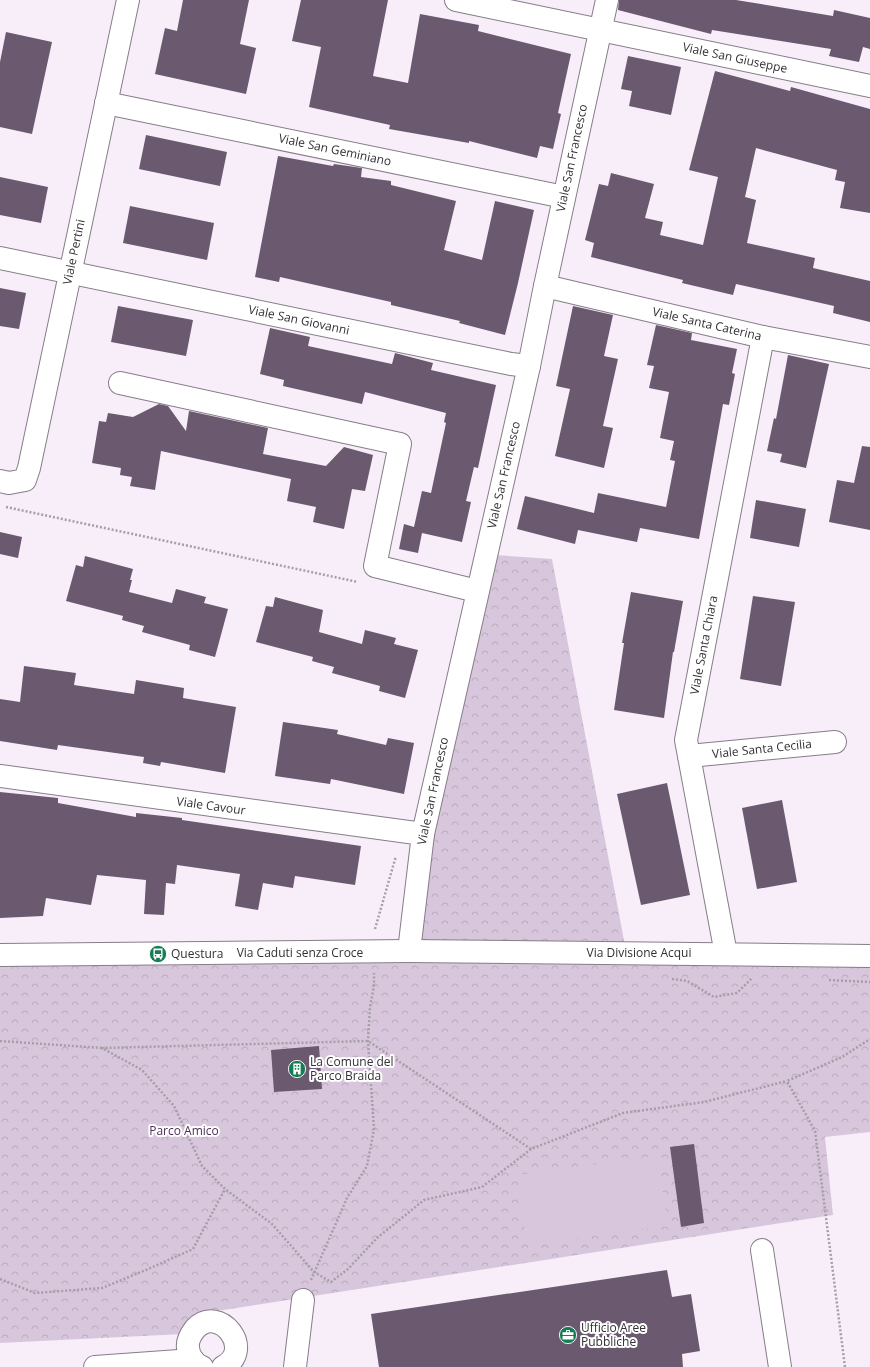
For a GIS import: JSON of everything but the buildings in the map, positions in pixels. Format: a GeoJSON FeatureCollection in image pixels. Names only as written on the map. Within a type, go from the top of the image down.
{"type":"FeatureCollection","features":[{"type":"Feature","properties":{"kind":"street","name":"Viale Pertini"},"geometry":{"type":"LineString","coordinates":[[0,481],[9,483],[24,480],[29,468],[128,0]]}},
{"type":"Feature","properties":{"kind":"street","name":"Viale San Giuseppe"},"geometry":{"type":"LineString","coordinates":[[456,0],[870,86]]}},
{"type":"Feature","properties":{"kind":"street","name":"Viale San Francesco"},"geometry":{"type":"LineString","coordinates":[[409,952],[422,834],[529,366],[607,0]]}},
{"type":"Feature","properties":{"kind":"street","name":"Viale San Geminiano"},"geometry":{"type":"LineString","coordinates":[[106,103],[564,197]]}},
{"type":"Feature","properties":{"kind":"street","name":"Viale San Giovanni"},"geometry":{"type":"LineString","coordinates":[[0,258],[511,364],[529,366]]}},
{"type":"Feature","properties":{"kind":"street","name":"Viale Santa Caterina"},"geometry":{"type":"LineString","coordinates":[[545,286],[763,337],[870,357]]}},
{"type":"Feature","properties":{"kind":"street","name":"Viale Santa Chiara"},"geometry":{"type":"LineString","coordinates":[[726,954],[686,740],[763,337]]}},
{"type":"Feature","properties":{"kind":"street"},"geometry":{"type":"LineString","coordinates":[[120,383],[400,444],[376,566],[478,591]]}},
{"type":"Feature","properties":{"kind":"street","name":"Viale Santa Cecilia"},"geometry":{"type":"LineString","coordinates":[[689,756],[835,742]]}},
{"type":"Feature","properties":{"kind":"street","name":"Viale Cavour"},"geometry":{"type":"LineString","coordinates":[[0,776],[422,834]]}},
{"type":"Feature","properties":{"kind":"street","name":"Via Divisione Acqui"},"geometry":{"type":"LineString","coordinates":[[409,952],[870,956]]}},
{"type":"Feature","properties":{"kind":"street","name":"Via Caduti senza Croce"},"geometry":{"type":"LineString","coordinates":[[0,955],[409,952]]}},
{"type":"Feature","properties":{"kind":"street"},"geometry":{"type":"LineString","coordinates":[[762,1250],[780,1367]]}},
{"type":"Feature","properties":{"kind":"street"},"geometry":{"type":"LineString","coordinates":[[296,1367],[303,1300]]}},
{"type":"Feature","properties":{"kind":"street"},"geometry":{"type":"LineString","coordinates":[[198,1364],[190,1355],[188,1346],[192,1332],[197,1326],[206,1322],[214,1322],[222,1324],[233,1334],[236,1342],[232,1360],[223,1367]]}},
{"type":"Feature","properties":{"kind":"street"},"geometry":{"type":"LineString","coordinates":[[95,1367],[198,1364]]}},
{"type":"Feature","properties":{"kind":"path"},"geometry":{"type":"LineString","coordinates":[[0,506],[365,583]]}},
{"type":"Feature","properties":{"kind":"path"},"geometry":{"type":"LineString","coordinates":[[303,1300],[347,1198],[367,1166],[374,1129],[368,1041],[370,1007],[374,986],[374,974],[382,974]]}},
{"type":"Feature","properties":{"kind":"path"},"geometry":{"type":"LineString","coordinates":[[666,978],[687,980],[714,997],[737,993],[752,978],[760,979]]}},
{"type":"Feature","properties":{"kind":"path"},"geometry":{"type":"LineString","coordinates":[[823,980],[870,982]]}},
{"type":"Feature","properties":{"kind":"path"},"geometry":{"type":"LineString","coordinates":[[102,1048],[142,1070],[174,1106],[202,1166],[225,1189],[272,1224],[314,1272],[331,1282],[348,1269],[377,1238],[424,1200],[482,1187],[531,1149],[623,1113],[704,1102],[787,1081],[842,1057],[870,1039]]}},
{"type":"Feature","properties":{"kind":"path"},"geometry":{"type":"LineString","coordinates":[[0,1041],[102,1048],[368,1041],[531,1149]]}},
{"type":"Feature","properties":{"kind":"path"},"geometry":{"type":"LineString","coordinates":[[787,1081],[815,1131],[845,1367]]}},
{"type":"Feature","properties":{"kind":"path"},"geometry":{"type":"LineString","coordinates":[[0,1279],[35,1293],[102,1288],[193,1249],[225,1189]]}},
{"type":"Feature","properties":{"kind":"green space","name":"Parco Amico"},"geometry":{"type":"Polygon","coordinates":[[[481,554],[552,559],[626,951],[870,952],[870,1132],[825,1137],[833,1215],[217,1311],[183,1334],[0,1343],[0,950],[402,945],[481,554]]]}},
{"type":"Feature","properties":{"kind":"green space"},"geometry":{"type":"Polygon","coordinates":[[[657,1156],[668,1226],[527,1245],[517,1175],[657,1156]]]}},
{"type":"Feature","properties":{"kind":"place","name":"Questura"},"geometry":{"type":"Point","coordinates":[158,954]}},
{"type":"Feature","properties":{"kind":"place","name":"La Comune del Parco Braida"},"geometry":{"type":"Point","coordinates":[297,1069]}},
{"type":"Feature","properties":{"kind":"place","name":"Ufficio Aree Pubbliche"},"geometry":{"type":"Point","coordinates":[568,1335]}}]}
